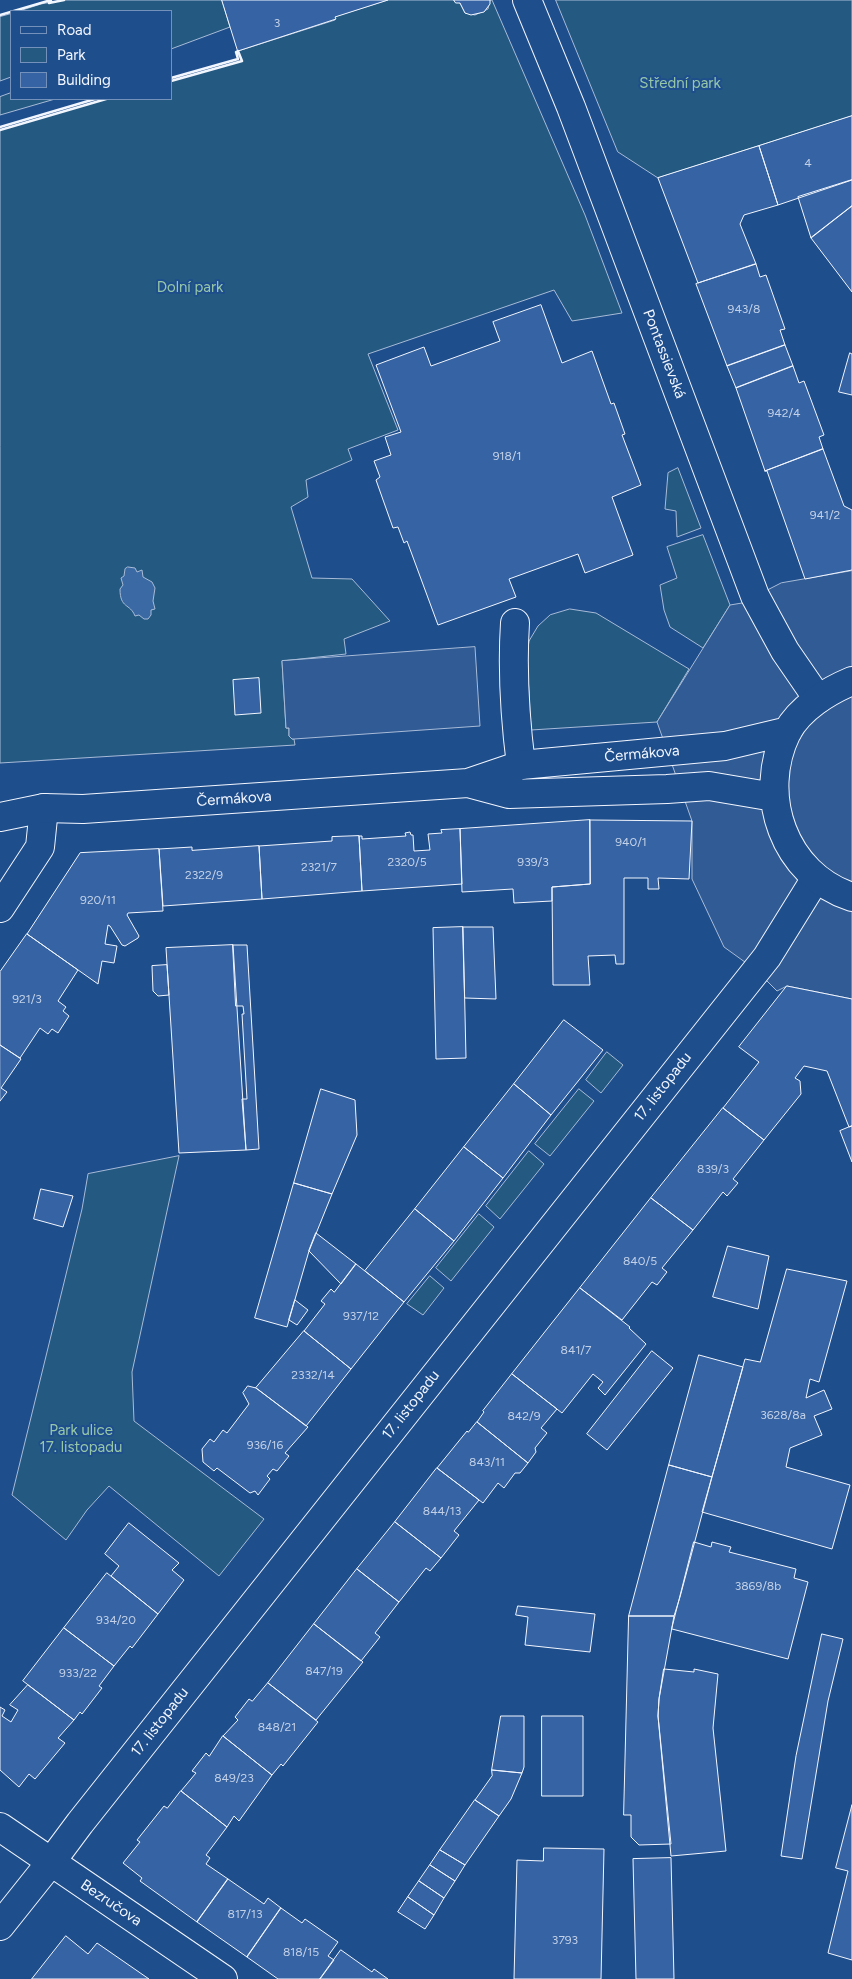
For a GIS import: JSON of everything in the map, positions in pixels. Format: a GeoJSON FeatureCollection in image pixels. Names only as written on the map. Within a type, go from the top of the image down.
{"type":"FeatureCollection","features":[{"type":"Feature","properties":{"kind":"street","name":"Pontassievská"},"geometry":{"type":"LineString","coordinates":[[527,0],[577,123],[756,596],[785,651],[818,699]]}},
{"type":"Feature","properties":{"kind":"street"},"geometry":{"type":"LineString","coordinates":[[515,623],[514,644],[518,739],[521,764]]}},
{"type":"Feature","properties":{"kind":"street"},"geometry":{"type":"LineString","coordinates":[[852,681],[835,688],[818,699],[796,720],[788,731],[777,766],[774,797],[781,830],[790,848],[802,864],[816,878],[832,889],[852,897]]}},
{"type":"Feature","properties":{"kind":"street","name":"Čermákova"},"geometry":{"type":"LineString","coordinates":[[0,817],[44,808],[83,809],[468,783],[521,764],[725,746],[788,731]]}},
{"type":"Feature","properties":{"kind":"street","name":"Čermákova"},"geometry":{"type":"LineString","coordinates":[[468,783],[509,794],[709,786],[774,797]]}},
{"type":"Feature","properties":{"kind":"street"},"geometry":{"type":"LineString","coordinates":[[0,797],[44,808],[40,848],[0,908]]}},
{"type":"Feature","properties":{"kind":"street","name":"17. listopadu"},"geometry":{"type":"LineString","coordinates":[[0,1926],[767,957],[816,878]]}},
{"type":"Feature","properties":{"kind":"street","name":"Bezručova"},"geometry":{"type":"LineString","coordinates":[[0,1827],[223,1979]]}},
{"type":"Feature","properties":{"kind":"green space"},"geometry":{"type":"Polygon","coordinates":[[[64,0],[222,0],[230,27],[172,49],[172,10],[22,10],[64,0]]]}},
{"type":"Feature","properties":{"kind":"green space","name":"Dolní park"},"geometry":{"type":"Polygon","coordinates":[[[388,0],[454,0],[460,3],[465,13],[475,15],[488,9],[490,0],[492,0],[585,215],[622,313],[572,321],[554,290],[368,354],[398,430],[348,449],[352,460],[306,480],[308,497],[291,507],[312,578],[352,579],[390,621],[344,639],[346,654],[282,661],[286,728],[289,728],[289,736],[294,739],[295,745],[0,763],[0,130],[103,100],[172,100],[172,81],[242,61],[238,51],[335,20],[335,17],[388,0]]]}},
{"type":"Feature","properties":{"kind":"green space","name":"Střední park"},"geometry":{"type":"Polygon","coordinates":[[[556,0],[852,0],[852,116],[658,178],[618,152],[556,0]]]}},
{"type":"Feature","properties":{"kind":"green space"},"geometry":{"type":"Polygon","coordinates":[[[10,14],[10,77],[0,81],[0,17],[10,14]]]}},
{"type":"Feature","properties":{"kind":"green space"},"geometry":{"type":"Polygon","coordinates":[[[10,93],[10,100],[52,100],[0,115],[0,97],[10,93]]]}},
{"type":"Feature","properties":{"kind":"green space"},"geometry":{"type":"Polygon","coordinates":[[[678,468],[701,528],[677,537],[676,511],[665,509],[668,473],[678,468]]]}},
{"type":"Feature","properties":{"kind":"green space"},"geometry":{"type":"Polygon","coordinates":[[[703,535],[730,605],[703,648],[670,627],[664,610],[660,585],[677,578],[667,547],[703,535]]]}},
{"type":"Feature","properties":{"kind":"green space"},"geometry":{"type":"Polygon","coordinates":[[[570,609],[596,613],[689,669],[657,722],[531,730],[527,655],[529,641],[538,626],[550,615],[570,609]]]}},
{"type":"Feature","properties":{"kind":"green space"},"geometry":{"type":"Polygon","coordinates":[[[607,1052],[623,1065],[601,1093],[586,1080],[607,1052]]]}},
{"type":"Feature","properties":{"kind":"green space"},"geometry":{"type":"Polygon","coordinates":[[[579,1089],[594,1101],[550,1156],[535,1144],[579,1089]]]}},
{"type":"Feature","properties":{"kind":"green space"},"geometry":{"type":"Polygon","coordinates":[[[529,1151],[544,1164],[500,1219],[486,1206],[529,1151]]]}},
{"type":"Feature","properties":{"kind":"green space","name":"Park ulice 17. listopadu"},"geometry":{"type":"Polygon","coordinates":[[[179,1156],[132,1372],[134,1421],[264,1519],[219,1576],[109,1486],[87,1510],[66,1540],[12,1495],[82,1209],[88,1174],[179,1156]]]}},
{"type":"Feature","properties":{"kind":"green space"},"geometry":{"type":"Polygon","coordinates":[[[479,1214],[494,1227],[451,1281],[436,1268],[479,1214]]]}},
{"type":"Feature","properties":{"kind":"green space"},"geometry":{"type":"Polygon","coordinates":[[[430,1276],[444,1288],[423,1315],[407,1304],[430,1276]]]}},
{"type":"Feature","properties":{"kind":"shaded area"},"geometry":{"type":"Polygon","coordinates":[[[128,567],[135,568],[137,572],[142,570],[143,577],[152,582],[155,588],[153,601],[155,609],[151,610],[151,615],[148,619],[144,619],[139,615],[135,616],[131,609],[123,603],[120,595],[120,589],[123,585],[121,578],[128,567]]]}},
{"type":"Feature","properties":{"kind":"shaded area"},"geometry":{"type":"Polygon","coordinates":[[[852,571],[852,999],[787,986],[777,991],[756,970],[724,947],[692,879],[692,821],[657,722],[730,605],[742,603],[781,583],[852,571]]]}},
{"type":"Feature","properties":{"kind":"shaded area"},"geometry":{"type":"Polygon","coordinates":[[[475,647],[480,726],[294,739],[289,736],[289,728],[286,728],[282,661],[475,647]]]}},
{"type":"Feature","properties":{"kind":"building"},"geometry":{"type":"Polygon","coordinates":[[[222,0],[388,0],[238,51],[222,0]]]}},
{"type":"Feature","properties":{"kind":"building"},"geometry":{"type":"Polygon","coordinates":[[[454,0],[490,0],[490,4],[484,12],[471,15],[465,13],[460,3],[456,3],[454,0]]]}},
{"type":"Feature","properties":{"kind":"building"},"geometry":{"type":"Polygon","coordinates":[[[852,116],[852,180],[778,205],[759,146],[852,116]]]}},
{"type":"Feature","properties":{"kind":"building"},"geometry":{"type":"Polygon","coordinates":[[[759,146],[778,205],[744,215],[740,224],[756,264],[698,283],[658,178],[759,146]]]}},
{"type":"Feature","properties":{"kind":"building"},"geometry":{"type":"Polygon","coordinates":[[[852,180],[852,206],[811,238],[798,197],[852,180]]]}},
{"type":"Feature","properties":{"kind":"building"},"geometry":{"type":"Polygon","coordinates":[[[852,206],[852,292],[811,238],[852,206]]]}},
{"type":"Feature","properties":{"kind":"building"},"geometry":{"type":"Polygon","coordinates":[[[756,264],[760,277],[766,275],[785,329],[780,330],[785,345],[727,366],[696,284],[756,264]]]}},
{"type":"Feature","properties":{"kind":"building"},"geometry":{"type":"Polygon","coordinates":[[[541,305],[562,363],[592,351],[611,404],[614,403],[625,434],[622,435],[641,485],[612,497],[633,555],[585,573],[578,554],[509,579],[516,597],[438,625],[407,541],[404,543],[398,527],[393,528],[376,480],[380,477],[374,461],[391,455],[385,437],[401,432],[376,365],[424,347],[431,366],[500,341],[493,322],[541,305]]]}},
{"type":"Feature","properties":{"kind":"building"},"geometry":{"type":"Polygon","coordinates":[[[785,345],[793,366],[736,388],[727,366],[785,345]]]}},
{"type":"Feature","properties":{"kind":"building"},"geometry":{"type":"Polygon","coordinates":[[[850,353],[852,354],[852,395],[839,392],[850,353]]]}},
{"type":"Feature","properties":{"kind":"building"},"geometry":{"type":"Polygon","coordinates":[[[793,366],[799,383],[804,381],[824,435],[819,437],[823,449],[765,471],[736,388],[793,366]]]}},
{"type":"Feature","properties":{"kind":"building"},"geometry":{"type":"Polygon","coordinates":[[[823,449],[844,506],[852,510],[852,570],[805,579],[767,471],[765,471],[823,449]]]}},
{"type":"Feature","properties":{"kind":"building"},"geometry":{"type":"Polygon","coordinates":[[[259,678],[261,713],[235,715],[233,680],[259,678]]]}},
{"type":"Feature","properties":{"kind":"building"},"geometry":{"type":"Polygon","coordinates":[[[590,820],[590,884],[552,887],[552,901],[514,903],[513,889],[462,892],[460,829],[590,820]]]}},
{"type":"Feature","properties":{"kind":"building"},"geometry":{"type":"Polygon","coordinates":[[[590,820],[692,821],[689,879],[658,878],[659,889],[648,889],[648,878],[624,878],[624,964],[616,964],[615,955],[588,956],[590,985],[553,985],[552,887],[590,884],[590,820]]]}},
{"type":"Feature","properties":{"kind":"building"},"geometry":{"type":"Polygon","coordinates":[[[460,829],[462,884],[362,891],[359,836],[362,836],[362,839],[406,836],[405,833],[410,832],[413,835],[414,851],[430,850],[428,834],[442,833],[441,830],[460,829]]]}},
{"type":"Feature","properties":{"kind":"building"},"geometry":{"type":"Polygon","coordinates":[[[359,836],[362,891],[262,899],[259,846],[332,841],[332,837],[359,836]]]}},
{"type":"Feature","properties":{"kind":"building"},"geometry":{"type":"Polygon","coordinates":[[[259,846],[262,899],[163,906],[159,849],[192,847],[192,850],[259,846]]]}},
{"type":"Feature","properties":{"kind":"building"},"geometry":{"type":"Polygon","coordinates":[[[159,849],[163,911],[128,913],[127,915],[139,936],[125,946],[122,945],[108,925],[105,944],[117,946],[114,963],[102,961],[98,984],[27,934],[80,853],[159,849]]]}},
{"type":"Feature","properties":{"kind":"building"},"geometry":{"type":"Polygon","coordinates":[[[463,927],[466,1058],[436,1059],[433,928],[463,927]]]}},
{"type":"Feature","properties":{"kind":"building"},"geometry":{"type":"Polygon","coordinates":[[[463,927],[493,927],[496,999],[465,998],[463,927]]]}},
{"type":"Feature","properties":{"kind":"building"},"geometry":{"type":"Polygon","coordinates":[[[27,934],[78,970],[58,1001],[66,1007],[63,1011],[69,1016],[58,1033],[52,1029],[48,1034],[40,1028],[20,1058],[0,1045],[0,972],[27,934]]]}},
{"type":"Feature","properties":{"kind":"building"},"geometry":{"type":"Polygon","coordinates":[[[233,945],[246,1150],[179,1153],[166,948],[233,945]]]}},
{"type":"Feature","properties":{"kind":"building"},"geometry":{"type":"Polygon","coordinates":[[[233,945],[247,945],[259,1149],[246,1150],[242,1099],[247,1099],[242,1014],[244,1014],[243,1006],[236,1006],[233,945]]]}},
{"type":"Feature","properties":{"kind":"building"},"geometry":{"type":"Polygon","coordinates":[[[167,965],[169,995],[158,996],[153,991],[152,966],[167,965]]]}},
{"type":"Feature","properties":{"kind":"building"},"geometry":{"type":"Polygon","coordinates":[[[787,986],[852,999],[852,1126],[849,1127],[827,1071],[804,1066],[795,1078],[800,1081],[801,1094],[764,1140],[723,1108],[759,1062],[739,1047],[787,986]]]}},
{"type":"Feature","properties":{"kind":"building"},"geometry":{"type":"Polygon","coordinates":[[[564,1020],[603,1050],[551,1115],[514,1084],[564,1020]]]}},
{"type":"Feature","properties":{"kind":"building"},"geometry":{"type":"Polygon","coordinates":[[[0,1045],[21,1059],[1,1088],[7,1092],[0,1101],[0,1045]]]}},
{"type":"Feature","properties":{"kind":"building"},"geometry":{"type":"Polygon","coordinates":[[[514,1084],[551,1115],[503,1178],[464,1147],[514,1084]]]}},
{"type":"Feature","properties":{"kind":"building"},"geometry":{"type":"Polygon","coordinates":[[[321,1089],[355,1100],[357,1135],[332,1194],[294,1183],[321,1089]]]}},
{"type":"Feature","properties":{"kind":"building"},"geometry":{"type":"Polygon","coordinates":[[[723,1108],[764,1140],[733,1179],[738,1183],[727,1196],[723,1192],[693,1230],[651,1198],[723,1108]]]}},
{"type":"Feature","properties":{"kind":"building"},"geometry":{"type":"Polygon","coordinates":[[[852,1126],[852,1162],[840,1131],[852,1126]]]}},
{"type":"Feature","properties":{"kind":"building"},"geometry":{"type":"Polygon","coordinates":[[[464,1147],[503,1178],[454,1241],[415,1209],[464,1147]]]}},
{"type":"Feature","properties":{"kind":"building"},"geometry":{"type":"Polygon","coordinates":[[[294,1183],[332,1194],[309,1251],[287,1327],[255,1318],[294,1183]]]}},
{"type":"Feature","properties":{"kind":"building"},"geometry":{"type":"Polygon","coordinates":[[[41,1189],[73,1196],[63,1227],[34,1219],[41,1189]]]}},
{"type":"Feature","properties":{"kind":"building"},"geometry":{"type":"Polygon","coordinates":[[[651,1198],[693,1230],[662,1268],[667,1272],[657,1285],[652,1282],[622,1320],[580,1288],[651,1198]]]}},
{"type":"Feature","properties":{"kind":"building"},"geometry":{"type":"Polygon","coordinates":[[[415,1209],[454,1241],[404,1302],[365,1271],[415,1209]]]}},
{"type":"Feature","properties":{"kind":"building"},"geometry":{"type":"Polygon","coordinates":[[[316,1233],[356,1264],[341,1284],[309,1251],[316,1233]]]}},
{"type":"Feature","properties":{"kind":"building"},"geometry":{"type":"Polygon","coordinates":[[[728,1246],[769,1256],[758,1309],[713,1297],[728,1246]]]}},
{"type":"Feature","properties":{"kind":"building"},"geometry":{"type":"Polygon","coordinates":[[[356,1264],[404,1302],[351,1369],[304,1331],[325,1304],[321,1301],[331,1289],[334,1292],[356,1264]]]}},
{"type":"Feature","properties":{"kind":"building"},"geometry":{"type":"Polygon","coordinates":[[[787,1269],[847,1281],[819,1382],[810,1379],[806,1398],[824,1390],[832,1409],[814,1416],[822,1435],[790,1448],[786,1467],[850,1485],[832,1549],[702,1512],[745,1359],[760,1362],[787,1269]]]}},
{"type":"Feature","properties":{"kind":"building"},"geometry":{"type":"Polygon","coordinates":[[[580,1288],[630,1327],[646,1344],[605,1395],[598,1388],[603,1382],[593,1374],[562,1413],[512,1374],[580,1288]]]}},
{"type":"Feature","properties":{"kind":"building"},"geometry":{"type":"Polygon","coordinates":[[[295,1300],[308,1310],[297,1325],[289,1320],[295,1300]]]}},
{"type":"Feature","properties":{"kind":"building"},"geometry":{"type":"Polygon","coordinates":[[[304,1331],[351,1369],[306,1426],[256,1388],[304,1331]]]}},
{"type":"Feature","properties":{"kind":"building"},"geometry":{"type":"Polygon","coordinates":[[[652,1351],[673,1368],[607,1450],[587,1434],[652,1351]]]}},
{"type":"Feature","properties":{"kind":"building"},"geometry":{"type":"Polygon","coordinates":[[[699,1355],[743,1367],[712,1477],[669,1465],[699,1355]]]}},
{"type":"Feature","properties":{"kind":"building"},"geometry":{"type":"Polygon","coordinates":[[[512,1374],[557,1409],[541,1428],[547,1433],[535,1448],[536,1452],[528,1463],[477,1422],[483,1411],[512,1374]]]}},
{"type":"Feature","properties":{"kind":"building"},"geometry":{"type":"Polygon","coordinates":[[[248,1386],[256,1388],[308,1427],[285,1453],[289,1456],[277,1471],[273,1469],[267,1476],[270,1479],[258,1495],[255,1491],[250,1493],[217,1468],[214,1471],[203,1462],[202,1449],[210,1439],[214,1442],[223,1430],[227,1433],[249,1404],[243,1393],[248,1386]]]}},
{"type":"Feature","properties":{"kind":"building"},"geometry":{"type":"Polygon","coordinates":[[[477,1422],[528,1463],[520,1473],[515,1473],[504,1488],[498,1483],[483,1503],[437,1468],[467,1431],[477,1422]]]}},
{"type":"Feature","properties":{"kind":"building"},"geometry":{"type":"Polygon","coordinates":[[[669,1465],[712,1477],[674,1616],[629,1616],[669,1465]]]}},
{"type":"Feature","properties":{"kind":"building"},"geometry":{"type":"Polygon","coordinates":[[[437,1468],[479,1500],[454,1531],[459,1535],[441,1558],[395,1522],[437,1468]]]}},
{"type":"Feature","properties":{"kind":"building"},"geometry":{"type":"Polygon","coordinates":[[[395,1522],[441,1558],[430,1571],[426,1568],[399,1602],[357,1569],[395,1522]]]}},
{"type":"Feature","properties":{"kind":"building"},"geometry":{"type":"Polygon","coordinates":[[[129,1523],[179,1563],[172,1570],[184,1580],[158,1614],[111,1576],[119,1566],[105,1554],[129,1523]]]}},
{"type":"Feature","properties":{"kind":"building"},"geometry":{"type":"Polygon","coordinates":[[[694,1542],[711,1547],[712,1542],[731,1547],[729,1552],[796,1569],[794,1578],[808,1582],[788,1659],[672,1629],[694,1542]]]}},
{"type":"Feature","properties":{"kind":"building"},"geometry":{"type":"Polygon","coordinates":[[[357,1569],[399,1602],[375,1633],[380,1637],[361,1661],[314,1624],[357,1569]]]}},
{"type":"Feature","properties":{"kind":"building"},"geometry":{"type":"Polygon","coordinates":[[[107,1573],[158,1614],[132,1648],[130,1646],[114,1666],[64,1628],[107,1573]]]}},
{"type":"Feature","properties":{"kind":"building"},"geometry":{"type":"Polygon","coordinates":[[[518,1606],[595,1614],[590,1652],[525,1645],[528,1617],[516,1615],[518,1606]]]}},
{"type":"Feature","properties":{"kind":"building"},"geometry":{"type":"Polygon","coordinates":[[[629,1616],[674,1616],[659,1699],[658,1716],[671,1844],[639,1845],[631,1837],[631,1815],[624,1815],[629,1616]]]}},
{"type":"Feature","properties":{"kind":"building"},"geometry":{"type":"Polygon","coordinates":[[[314,1624],[363,1662],[316,1720],[268,1683],[314,1624]]]}},
{"type":"Feature","properties":{"kind":"building"},"geometry":{"type":"Polygon","coordinates":[[[64,1628],[114,1666],[99,1686],[102,1688],[82,1714],[80,1712],[74,1720],[23,1681],[64,1628]]]}},
{"type":"Feature","properties":{"kind":"building"},"geometry":{"type":"Polygon","coordinates":[[[822,1634],[843,1639],[828,1701],[802,1859],[781,1856],[796,1756],[822,1634]]]}},
{"type":"Feature","properties":{"kind":"building"},"geometry":{"type":"Polygon","coordinates":[[[664,1669],[694,1672],[694,1669],[718,1674],[713,1728],[726,1851],[671,1856],[658,1716],[664,1669]]]}},
{"type":"Feature","properties":{"kind":"building"},"geometry":{"type":"Polygon","coordinates":[[[268,1683],[318,1722],[283,1766],[281,1764],[272,1775],[223,1736],[238,1720],[235,1717],[249,1699],[252,1701],[268,1683]]]}},
{"type":"Feature","properties":{"kind":"building"},"geometry":{"type":"Polygon","coordinates":[[[28,1685],[74,1720],[58,1738],[65,1743],[35,1779],[29,1774],[19,1787],[0,1770],[0,1707],[5,1710],[2,1716],[11,1722],[18,1710],[10,1705],[28,1685]]]}},
{"type":"Feature","properties":{"kind":"building"},"geometry":{"type":"Polygon","coordinates":[[[501,1716],[524,1716],[524,1767],[522,1773],[492,1770],[501,1716]]]}},
{"type":"Feature","properties":{"kind":"building"},"geometry":{"type":"Polygon","coordinates":[[[542,1716],[583,1716],[583,1796],[542,1796],[542,1716]]]}},
{"type":"Feature","properties":{"kind":"building"},"geometry":{"type":"Polygon","coordinates":[[[223,1736],[272,1775],[239,1821],[234,1816],[227,1827],[181,1791],[196,1773],[192,1771],[206,1753],[209,1756],[223,1736]]]}},
{"type":"Feature","properties":{"kind":"building"},"geometry":{"type":"Polygon","coordinates":[[[492,1770],[522,1773],[511,1799],[499,1816],[475,1800],[492,1776],[492,1770]]]}},
{"type":"Feature","properties":{"kind":"building"},"geometry":{"type":"Polygon","coordinates":[[[181,1791],[227,1827],[206,1855],[210,1858],[206,1864],[228,1879],[197,1922],[140,1881],[142,1878],[123,1863],[140,1842],[137,1840],[164,1806],[167,1808],[181,1791]]]}},
{"type":"Feature","properties":{"kind":"building"},"geometry":{"type":"Polygon","coordinates":[[[475,1800],[499,1816],[465,1865],[440,1850],[475,1800]]]}},
{"type":"Feature","properties":{"kind":"building"},"geometry":{"type":"Polygon","coordinates":[[[852,1805],[852,1960],[828,1953],[848,1871],[836,1868],[852,1805]]]}},
{"type":"Feature","properties":{"kind":"building"},"geometry":{"type":"Polygon","coordinates":[[[544,1848],[604,1849],[601,1979],[514,1979],[517,1860],[543,1861],[544,1848]]]}},
{"type":"Feature","properties":{"kind":"building"},"geometry":{"type":"Polygon","coordinates":[[[440,1850],[465,1865],[455,1881],[430,1865],[440,1850]]]}},
{"type":"Feature","properties":{"kind":"building"},"geometry":{"type":"Polygon","coordinates":[[[671,1858],[674,1979],[636,1979],[633,1859],[671,1858]]]}},
{"type":"Feature","properties":{"kind":"building"},"geometry":{"type":"Polygon","coordinates":[[[430,1865],[455,1881],[444,1898],[419,1881],[430,1865]]]}},
{"type":"Feature","properties":{"kind":"building"},"geometry":{"type":"Polygon","coordinates":[[[228,1879],[264,1904],[268,1898],[281,1908],[247,1957],[197,1922],[228,1879]]]}},
{"type":"Feature","properties":{"kind":"building"},"geometry":{"type":"Polygon","coordinates":[[[419,1881],[444,1898],[434,1915],[408,1897],[419,1881]]]}},
{"type":"Feature","properties":{"kind":"building"},"geometry":{"type":"Polygon","coordinates":[[[408,1897],[434,1915],[425,1929],[398,1912],[408,1897]]]}},
{"type":"Feature","properties":{"kind":"building"},"geometry":{"type":"Polygon","coordinates":[[[281,1908],[302,1923],[305,1919],[338,1942],[328,1956],[334,1960],[320,1979],[278,1979],[247,1957],[281,1908]]]}},
{"type":"Feature","properties":{"kind":"building"},"geometry":{"type":"Polygon","coordinates":[[[66,1936],[88,1954],[97,1943],[149,1979],[32,1979],[66,1936]]]}},
{"type":"Feature","properties":{"kind":"building"},"geometry":{"type":"Polygon","coordinates":[[[341,1950],[372,1972],[374,1969],[388,1979],[320,1979],[341,1950]]]}},
{"type":"Feature","properties":{"kind":"wall"},"geometry":{"type":"LineString","coordinates":[[17,10],[51,0]]}},
{"type":"Feature","properties":{"kind":"wall"},"geometry":{"type":"LineString","coordinates":[[49,3],[64,0]]}},
{"type":"Feature","properties":{"kind":"wall"},"geometry":{"type":"LineString","coordinates":[[0,15],[10,12]]}},
{"type":"Feature","properties":{"kind":"wall"},"geometry":{"type":"LineString","coordinates":[[172,78],[238,59],[236,52],[238,51],[242,61],[172,81]]}},
{"type":"Feature","properties":{"kind":"wall"},"geometry":{"type":"LineString","coordinates":[[0,127],[92,100]]}},
{"type":"Feature","properties":{"kind":"wall"},"geometry":{"type":"LineString","coordinates":[[0,130],[103,100]]}}]}
